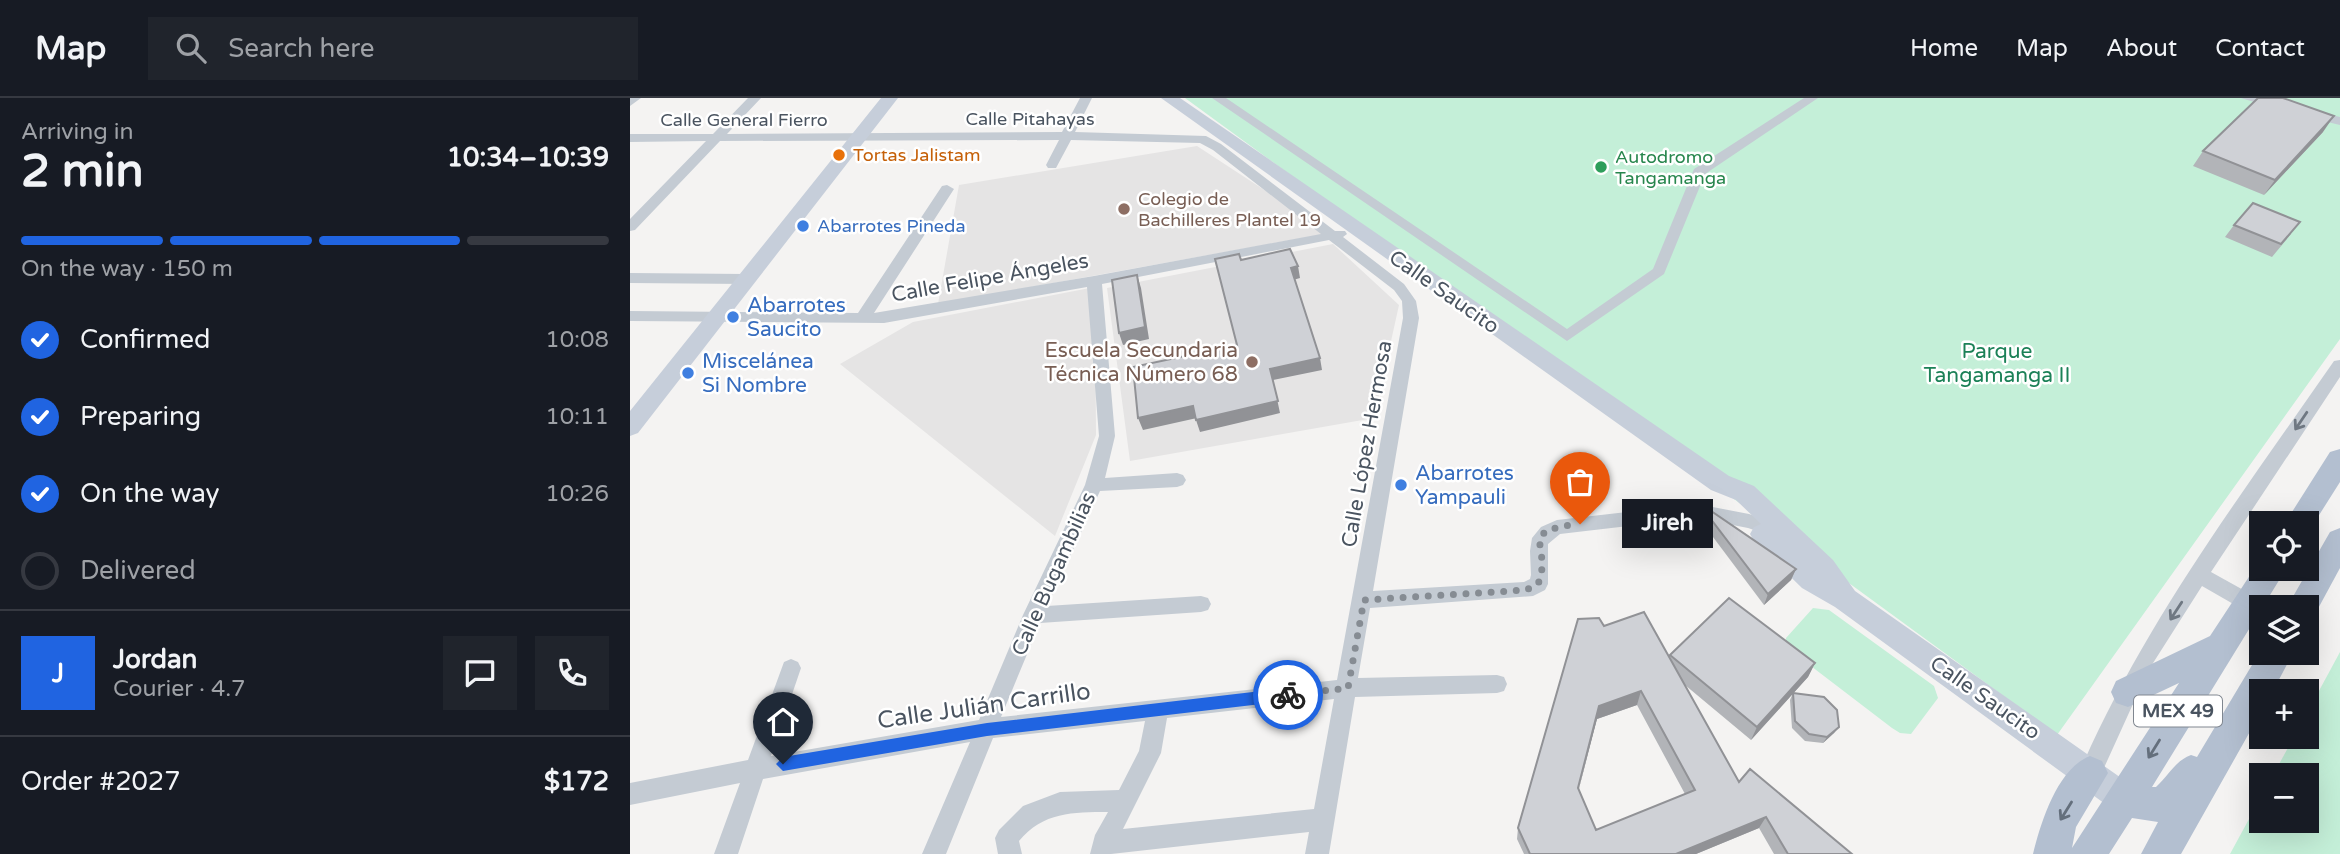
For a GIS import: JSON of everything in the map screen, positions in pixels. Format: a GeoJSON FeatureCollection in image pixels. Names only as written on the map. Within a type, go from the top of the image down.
{"type":"FeatureCollection","features":[{"type":"Feature","properties":{"kind":"main road"},"geometry":{"type":"LineString","coordinates":[[2307,511],[2340,459]]}},
{"type":"Feature","properties":{"kind":"main road"},"geometry":{"type":"LineString","coordinates":[[2309,595],[2340,540]]}},
{"type":"Feature","properties":{"kind":"main road","name":"MEX 49"},"geometry":{"type":"LineString","coordinates":[[2088,854],[2218,647],[2249,603]]}},
{"type":"Feature","properties":{"kind":"main road"},"geometry":{"type":"LineString","coordinates":[[2128,692],[2218,647]]}},
{"type":"Feature","properties":{"kind":"main road","name":"MEX 49"},"geometry":{"type":"LineString","coordinates":[[2160,854],[2270,665]]}},
{"type":"Feature","properties":{"kind":"main road"},"geometry":{"type":"LineString","coordinates":[[2123,798],[2157,805],[2174,798],[2212,739],[2244,713]]}},
{"type":"Feature","properties":{"kind":"main road"},"geometry":{"type":"LineString","coordinates":[[2052,854],[2059,821],[2090,773]]}},
{"type":"Feature","properties":{"kind":"street"},"geometry":{"type":"LineString","coordinates":[[630,102],[635,98]]}},
{"type":"Feature","properties":{"kind":"street"},"geometry":{"type":"LineString","coordinates":[[630,227],[755,98]]}},
{"type":"Feature","properties":{"kind":"street"},"geometry":{"type":"LineString","coordinates":[[630,427],[890,98]]}},
{"type":"Feature","properties":{"kind":"street"},"geometry":{"type":"LineString","coordinates":[[1052,165],[1086,98]]}},
{"type":"Feature","properties":{"kind":"street","name":"Calle Saucito"},"geometry":{"type":"LineString","coordinates":[[1168,98],[1343,232],[1720,483],[1745,493],[1824,568],[1845,599]]}},
{"type":"Feature","properties":{"kind":"street"},"geometry":{"type":"LineString","coordinates":[[1218,98],[1567,336],[1659,271],[1699,172],[1812,98]]}},
{"type":"Feature","properties":{"kind":"street"},"geometry":{"type":"LineString","coordinates":[[2246,98],[2287,108]]}},
{"type":"Feature","properties":{"kind":"street"},"geometry":{"type":"LineString","coordinates":[[2300,111],[2340,121]]}},
{"type":"Feature","properties":{"kind":"street","name":"Calle Pitahayas"},"geometry":{"type":"LineString","coordinates":[[859,137],[1067,136],[1202,139]]}},
{"type":"Feature","properties":{"kind":"street","name":"Calle General Fierro"},"geometry":{"type":"LineString","coordinates":[[630,138],[859,137]]}},
{"type":"Feature","properties":{"kind":"street","name":"Calle López Hermosa"},"geometry":{"type":"LineString","coordinates":[[1202,139],[1343,232],[1409,301],[1411,318],[1364,600],[1317,854]]}},
{"type":"Feature","properties":{"kind":"street"},"geometry":{"type":"LineString","coordinates":[[862,319],[947,189]]}},
{"type":"Feature","properties":{"kind":"street","name":"Calle Felipe Ángeles"},"geometry":{"type":"LineString","coordinates":[[630,316],[862,319],[926,311],[1094,281],[1343,232]]}},
{"type":"Feature","properties":{"kind":"street"},"geometry":{"type":"LineString","coordinates":[[630,278],[746,279]]}},
{"type":"Feature","properties":{"kind":"street","name":"Calle Bugambilias"},"geometry":{"type":"LineString","coordinates":[[934,854],[1033,615],[1094,485],[1107,436],[1094,281]]}},
{"type":"Feature","properties":{"kind":"street"},"geometry":{"type":"LineString","coordinates":[[2090,773],[2141,665],[2234,520],[2340,365]]}},
{"type":"Feature","properties":{"kind":"street"},"geometry":{"type":"LineString","coordinates":[[1094,485],[1177,480]]}},
{"type":"Feature","properties":{"kind":"street","name":"Calle Saucito"},"geometry":{"type":"LineString","coordinates":[[1720,483],[1731,504],[1811,580],[1845,599],[2123,798]]}},
{"type":"Feature","properties":{"kind":"street","name":"Calle Saucito"},"geometry":{"type":"LineString","coordinates":[[1364,600],[1526,590],[1538,584],[1543,572],[1538,541],[1543,532],[1557,527],[1697,511],[1749,521],[1788,535]]}},
{"type":"Feature","properties":{"kind":"street"},"geometry":{"type":"LineString","coordinates":[[2200,576],[2249,603]]}},
{"type":"Feature","properties":{"kind":"street"},"geometry":{"type":"LineString","coordinates":[[1033,615],[1201,604]]}},
{"type":"Feature","properties":{"kind":"street"},"geometry":{"type":"LineString","coordinates":[[726,854],[758,769],[791,668]]}},
{"type":"Feature","properties":{"kind":"street","name":"Calle Julián Carrillo"},"geometry":{"type":"LineString","coordinates":[[630,794],[987,729],[1348,688],[1497,684]]}},
{"type":"Feature","properties":{"kind":"street"},"geometry":{"type":"LineString","coordinates":[[1101,848],[1150,753],[1158,710]]}},
{"type":"Feature","properties":{"kind":"street"},"geometry":{"type":"LineString","coordinates":[[1010,854],[1007,838],[1017,824],[1034,810],[1065,803],[1126,801]]}},
{"type":"Feature","properties":{"kind":"street"},"geometry":{"type":"LineString","coordinates":[[1101,848],[1323,819]]}},
{"type":"Feature","properties":{"kind":"shaded area","name":"Colegio de Bachilleres Plantel 19"},"geometry":{"type":"Polygon","coordinates":[[[1197,146],[1330,233],[938,304],[959,185],[1197,146]]]}},
{"type":"Feature","properties":{"kind":"shaded area","name":"Escuela Secundaria Técnica Número 68"},"geometry":{"type":"Polygon","coordinates":[[[1333,244],[1399,305],[1374,418],[1130,461],[1107,288],[1333,244]]]}},
{"type":"Feature","properties":{"kind":"shaded area"},"geometry":{"type":"Polygon","coordinates":[[[1095,287],[1096,435],[1055,536],[840,364],[913,322],[1095,287]]]}},
{"type":"Feature","properties":{"kind":"green space","name":"Parque Tangamanga II"},"geometry":{"type":"Polygon","coordinates":[[[1185,98],[2340,98],[2340,339],[2057,735],[1185,98]]]}},
{"type":"Feature","properties":{"kind":"green space"},"geometry":{"type":"Polygon","coordinates":[[[1813,608],[1829,610],[1934,686],[1938,698],[1911,734],[1900,733],[1892,728],[1786,647],[1786,638],[1813,608]]]}},
{"type":"Feature","properties":{"kind":"green space"},"geometry":{"type":"Polygon","coordinates":[[[2340,652],[2340,854],[2230,854],[2249,819],[2249,833],[2319,833],[2319,763],[2280,763],[2287,749],[2319,749],[2319,691],[2340,652]]]}},
{"type":"Feature","properties":{"kind":"building"},"geometry":{"type":"Polygon","coordinates":[[[2258,98],[2283,98],[2334,116],[2275,180],[2203,151],[2258,98]]]}},
{"type":"Feature","properties":{"kind":"building"},"geometry":{"type":"Polygon","coordinates":[[[2253,203],[2300,222],[2281,244],[2234,225],[2253,203]]]}},
{"type":"Feature","properties":{"kind":"building"},"geometry":{"type":"Polygon","coordinates":[[[1290,249],[1298,266],[1291,268],[1320,358],[1270,369],[1278,401],[1196,420],[1193,406],[1138,418],[1133,367],[1237,345],[1215,259],[1239,254],[1241,260],[1290,249]]]}},
{"type":"Feature","properties":{"kind":"building"},"geometry":{"type":"Polygon","coordinates":[[[1137,275],[1145,327],[1119,333],[1112,280],[1137,275]]]}},
{"type":"Feature","properties":{"kind":"building"},"geometry":{"type":"Polygon","coordinates":[[[1704,510],[1711,511],[1796,569],[1768,594],[1704,510]]]}},
{"type":"Feature","properties":{"kind":"building"},"geometry":{"type":"Polygon","coordinates":[[[1729,598],[1815,663],[1757,727],[1670,655],[1729,598]]]}},
{"type":"Feature","properties":{"kind":"building"},"geometry":{"type":"Polygon","coordinates":[[[1644,612],[1739,782],[1750,769],[1852,854],[1788,854],[1766,817],[1676,854],[1530,854],[1518,828],[1578,619],[1599,618],[1604,626],[1644,612]],[[1641,691],[1599,706],[1578,788],[1596,830],[1695,790],[1641,691]]]}},
{"type":"Feature","properties":{"kind":"building"},"geometry":{"type":"Polygon","coordinates":[[[1793,693],[1824,697],[1837,710],[1839,727],[1827,737],[1809,734],[1795,721],[1793,693]]]}},
{"type":"Feature","properties":{"kind":"way so far"},"geometry":{"type":"LineString","coordinates":[[1288,695],[1348,688],[1364,600],[1526,590],[1538,584],[1543,572],[1538,541],[1543,532],[1580,524]]}},
{"type":"Feature","properties":{"kind":"place","name":"Tortas Jalistam"},"geometry":{"type":"Point","coordinates":[839,155]}},
{"type":"Feature","properties":{"kind":"place","name":"Autodromo Tangamanga"},"geometry":{"type":"Point","coordinates":[1601,167]}},
{"type":"Feature","properties":{"kind":"place","name":"Colegio de Bachilleres Plantel 19"},"geometry":{"type":"Point","coordinates":[1124,209]}},
{"type":"Feature","properties":{"kind":"place","name":"Abarrotes Pineda"},"geometry":{"type":"Point","coordinates":[803,226]}},
{"type":"Feature","properties":{"kind":"place","name":"Abarrotes Saucito"},"geometry":{"type":"Point","coordinates":[733,317]}},
{"type":"Feature","properties":{"kind":"place","name":"Escuela Secundaria Técnica Número 68"},"geometry":{"type":"Point","coordinates":[1252,362]}},
{"type":"Feature","properties":{"kind":"place","name":"Miscelánea Si Nombre"},"geometry":{"type":"Point","coordinates":[688,373]}},
{"type":"Feature","properties":{"kind":"place","name":"Abarrotes Yampauli"},"geometry":{"type":"Point","coordinates":[1401,485]}},
{"type":"Feature","properties":{"kind":"place","name":"Jireh"},"geometry":{"type":"Point","coordinates":[1580,524]}},
{"type":"Feature","properties":{"kind":"route"},"geometry":{"type":"LineString","coordinates":[[783,764],[987,729],[1288,695]]}}]}
